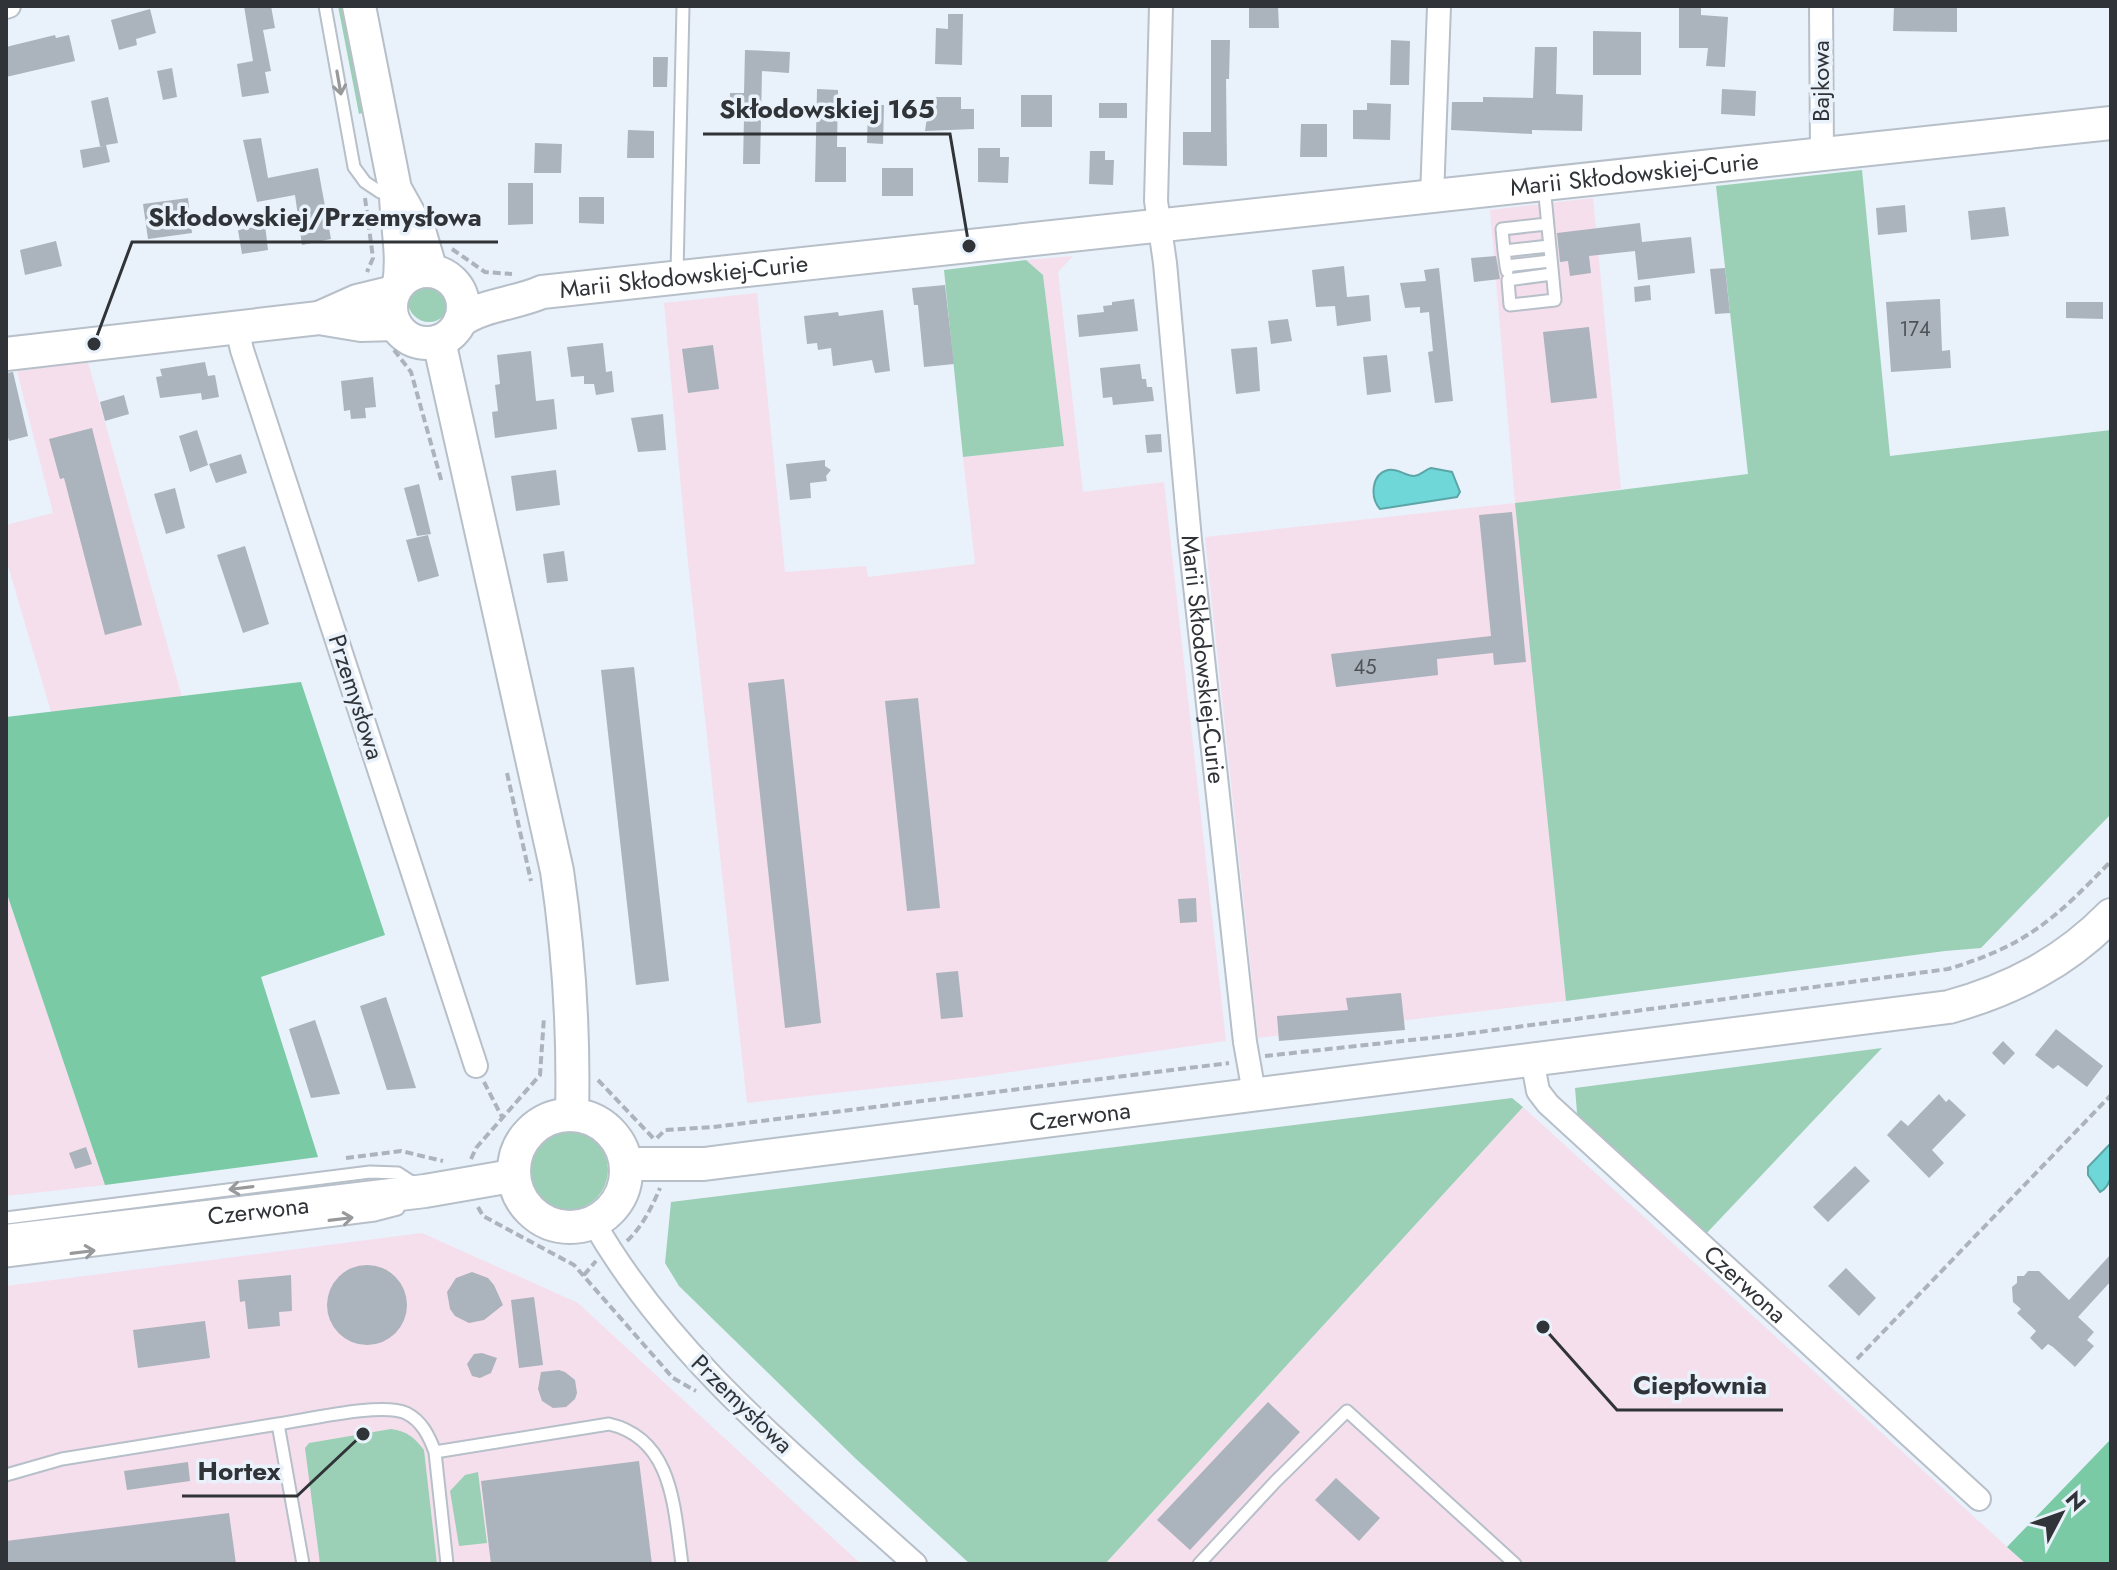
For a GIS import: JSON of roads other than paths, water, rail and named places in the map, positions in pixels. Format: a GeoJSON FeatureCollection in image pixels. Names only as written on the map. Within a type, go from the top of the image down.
{"type":"FeatureCollection","features":[{"type":"Feature","properties":{"kind":"street"},"geometry":{"type":"LineString","coordinates":[[359,6],[380,186],[402,262],[391,311],[390,332]]}},
{"type":"Feature","properties":{"kind":"street","name":"Marii Skłodowskiej-Curie"},"geometry":{"type":"LineString","coordinates":[[1161,6],[1156,201],[1165,263],[1192,556],[1254,1093]]}},
{"type":"Feature","properties":{"kind":"street"},"geometry":{"type":"LineString","coordinates":[[1432,197],[1439,6]]}},
{"type":"Feature","properties":{"kind":"street","name":"Bajkowa"},"geometry":{"type":"LineString","coordinates":[[1821,6],[1822,155]]}},
{"type":"Feature","properties":{"kind":"street","name":"Marii Skłodowskiej-Curie"},"geometry":{"type":"LineString","coordinates":[[450,331],[474,312],[521,302],[542,292],[2111,123]]}},
{"type":"Feature","properties":{"kind":"street"},"geometry":{"type":"LineString","coordinates":[[380,186],[420,234],[463,300],[450,331],[557,871],[567,939],[572,1114]]}},
{"type":"Feature","properties":{"kind":"street"},"geometry":{"type":"LineString","coordinates":[[319,318],[397,288],[419,272],[444,267]]}},
{"type":"Feature","properties":{"kind":"street","name":"Marii Skłodowskiej-Curie"},"geometry":{"type":"LineString","coordinates":[[444,267],[542,292]]}},
{"type":"Feature","properties":{"kind":"street"},"geometry":{"type":"LineString","coordinates":[[6,354],[319,318],[390,332],[421,343],[450,331]]}},
{"type":"Feature","properties":{"kind":"street","name":"Przemysłowa"},"geometry":{"type":"LineString","coordinates":[[237,328],[476,1066]]}},
{"type":"Feature","properties":{"kind":"street","name":"Czerwona"},"geometry":{"type":"LineString","coordinates":[[627,1164],[704,1164],[1949,1007],[2025,981],[2070,953],[2111,915]]}},
{"type":"Feature","properties":{"kind":"street","name":"Czerwona"},"geometry":{"type":"LineString","coordinates":[[1532,1059],[1538,1091],[1548,1104],[1979,1499]]}},
{"type":"Feature","properties":{"kind":"street"},"geometry":{"type":"LineString","coordinates":[[572,1114],[590,1117],[606,1127],[618,1141],[627,1164],[622,1195],[611,1210],[594,1223],[577,1227],[558,1226],[540,1219],[525,1206],[512,1176],[516,1152],[525,1136],[546,1120],[572,1114]]}},
{"type":"Feature","properties":{"kind":"street","name":"Czerwona"},"geometry":{"type":"LineString","coordinates":[[6,1241],[425,1191],[512,1176]]}},
{"type":"Feature","properties":{"kind":"street","name":"Przemysłowa"},"geometry":{"type":"LineString","coordinates":[[594,1223],[653,1312],[697,1363],[739,1405],[915,1564]]}},
{"type":"Feature","properties":{"kind":"lane"},"geometry":{"type":"LineString","coordinates":[[325,6],[354,167],[380,186]]}},
{"type":"Feature","properties":{"kind":"lane"},"geometry":{"type":"LineString","coordinates":[[677,278],[683,6]]}},
{"type":"Feature","properties":{"kind":"lane"},"geometry":{"type":"LineString","coordinates":[[1544,185],[1555,300],[1510,305],[1502,229],[1547,224]]}},
{"type":"Feature","properties":{"kind":"lane"},"geometry":{"type":"LineString","coordinates":[[1504,251],[1549,246]]}},
{"type":"Feature","properties":{"kind":"lane"},"geometry":{"type":"LineString","coordinates":[[1506,266],[1550,261]]}},
{"type":"Feature","properties":{"kind":"lane"},"geometry":{"type":"LineString","coordinates":[[1508,280],[1552,274]]}},
{"type":"Feature","properties":{"kind":"lane"},"geometry":{"type":"LineString","coordinates":[[6,1218],[370,1172],[398,1173],[425,1191],[401,1208],[375,1215],[6,1261]]}},
{"type":"Feature","properties":{"kind":"lane"},"geometry":{"type":"LineString","coordinates":[[6,1475],[62,1459],[387,1408],[406,1414],[419,1423],[435,1452],[447,1564]]}},
{"type":"Feature","properties":{"kind":"lane"},"geometry":{"type":"LineString","coordinates":[[1199,1564],[1347,1411],[1515,1564]]}},
{"type":"Feature","properties":{"kind":"lane"},"geometry":{"type":"LineString","coordinates":[[278,1424],[303,1564]]}},
{"type":"Feature","properties":{"kind":"lane"},"geometry":{"type":"LineString","coordinates":[[435,1452],[609,1424],[625,1428],[658,1459],[669,1482],[682,1564]]}},
{"type":"Feature","properties":{"kind":"water"},"geometry":{"type":"Polygon","coordinates":[[[1431,468],[1452,472],[1460,492],[1457,497],[1380,509],[1374,487],[1382,472],[1392,470],[1414,476],[1431,468]]]}},
{"type":"Feature","properties":{"kind":"water"},"geometry":{"type":"Polygon","coordinates":[[[2111,1143],[2111,1177],[2100,1192],[2088,1175],[2088,1167],[2111,1143]]]}},
{"type":"Feature","properties":{"kind":"place","name":"Skłodowskiej 165"},"geometry":{"type":"Point","coordinates":[969,246]}},
{"type":"Feature","properties":{"kind":"place","name":"Skłodowskiej/Przemysłowa"},"geometry":{"type":"Point","coordinates":[94,344]}},
{"type":"Feature","properties":{"kind":"place","name":"Ciepłownia"},"geometry":{"type":"Point","coordinates":[1543,1327]}},
{"type":"Feature","properties":{"kind":"place","name":"Hortex"},"geometry":{"type":"Point","coordinates":[363,1434]}}]}
